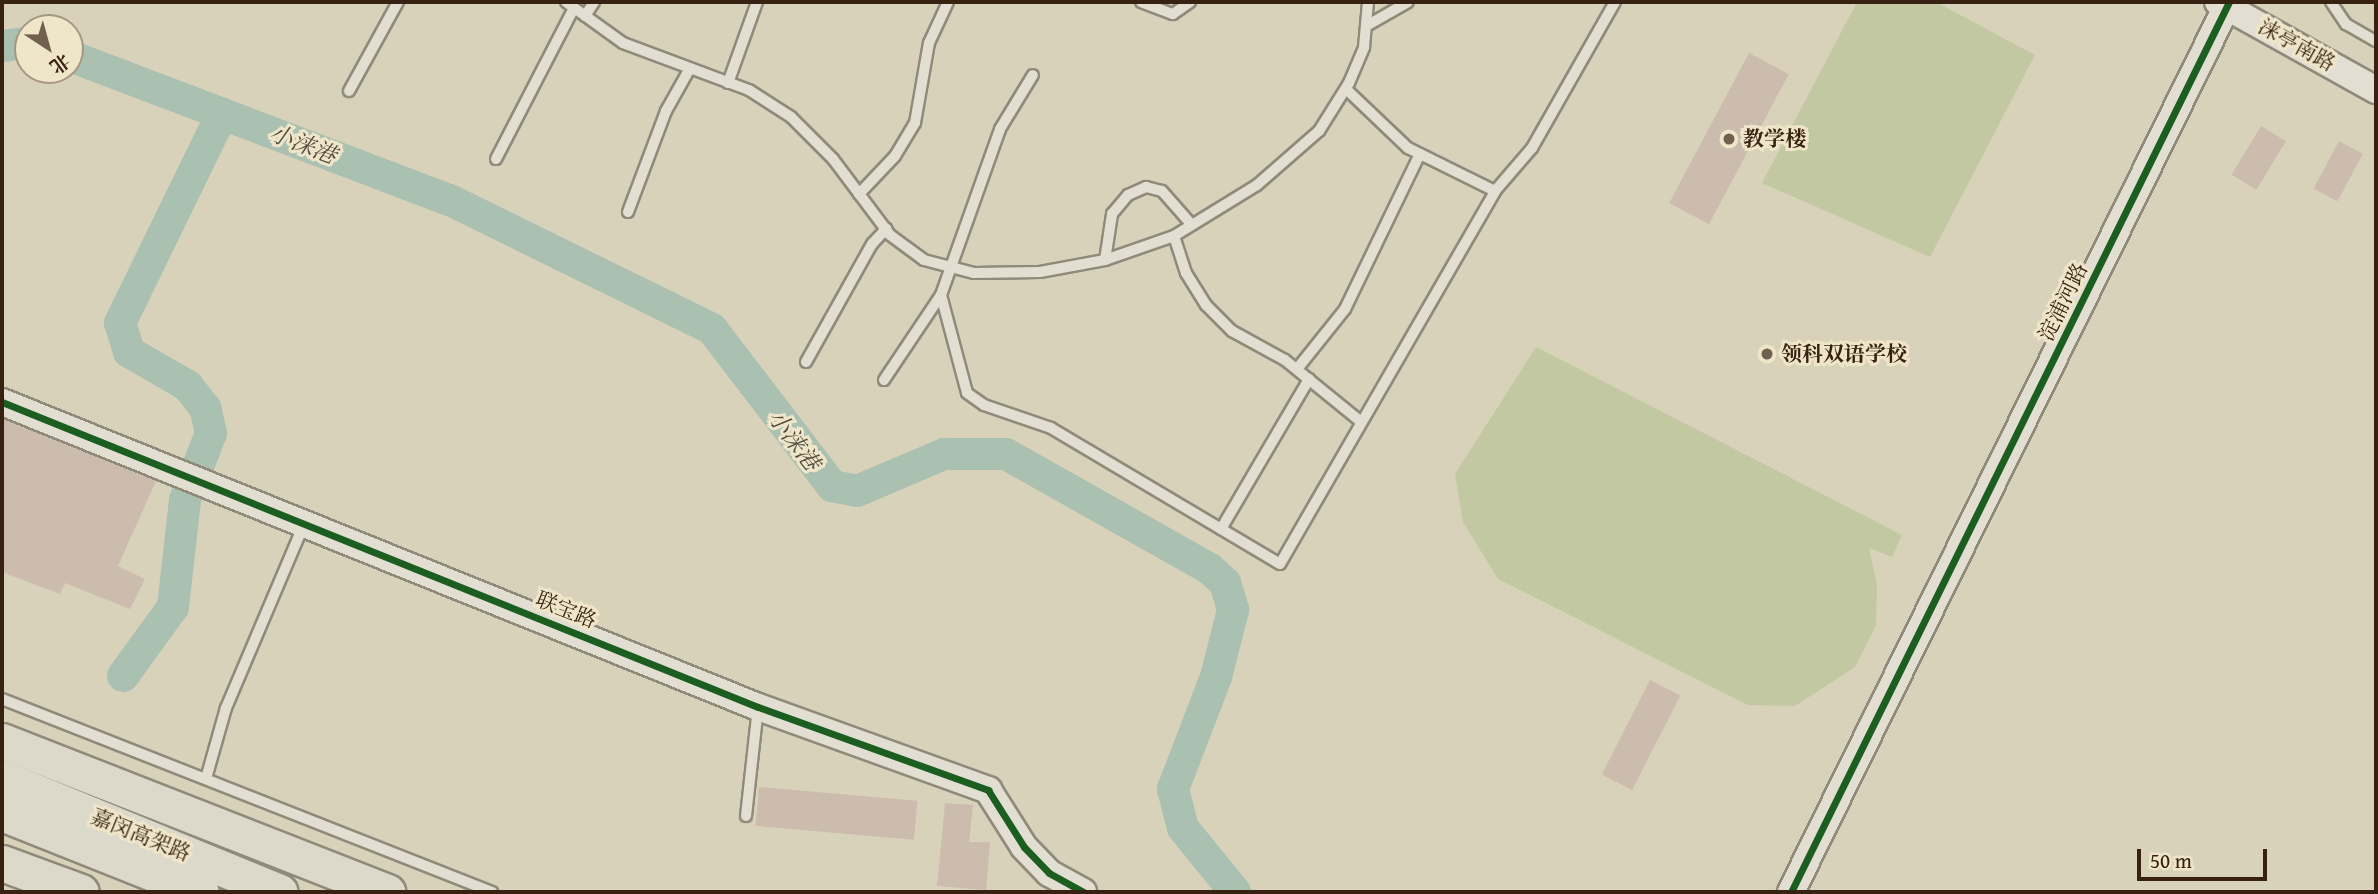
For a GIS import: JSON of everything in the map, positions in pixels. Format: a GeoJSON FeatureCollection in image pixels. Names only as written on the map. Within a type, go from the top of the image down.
{"type":"FeatureCollection","features":[{"type":"Feature","properties":{"kind":"highway"},"geometry":{"type":"LineString","coordinates":[[2,741],[387,892]]}},
{"type":"Feature","properties":{"kind":"highway","name":"嘉闵高架路"},"geometry":{"type":"LineString","coordinates":[[2,778],[280,892]]}},
{"type":"Feature","properties":{"kind":"highway","name":"嘉闵高架路"},"geometry":{"type":"LineString","coordinates":[[2,813],[201,892]]}},
{"type":"Feature","properties":{"kind":"highway"},"geometry":{"type":"LineString","coordinates":[[2,863],[81,892]]}},
{"type":"Feature","properties":{"kind":"street","name":"涞亭南路"},"geometry":{"type":"LineString","coordinates":[[2225,3],[2376,90]]}},
{"type":"Feature","properties":{"kind":"street","name":"淀浦河路"},"geometry":{"type":"LineString","coordinates":[[1791,892],[1929,617],[2225,3]]}},
{"type":"Feature","properties":{"kind":"street","name":"联宝路"},"geometry":{"type":"LineString","coordinates":[[2,402],[758,707],[988,790],[1024,847],[1049,873],[1083,892]]}},
{"type":"Feature","properties":{"kind":"lane"},"geometry":{"type":"LineString","coordinates":[[349,91],[398,2]]}},
{"type":"Feature","properties":{"kind":"lane"},"geometry":{"type":"LineString","coordinates":[[586,16],[594,2]]}},
{"type":"Feature","properties":{"kind":"lane"},"geometry":{"type":"LineString","coordinates":[[727,83],[757,2]]}},
{"type":"Feature","properties":{"kind":"lane"},"geometry":{"type":"LineString","coordinates":[[859,194],[895,156],[915,123],[929,43],[948,2]]}},
{"type":"Feature","properties":{"kind":"lane"},"geometry":{"type":"LineString","coordinates":[[1141,2],[1173,14],[1190,2]]}},
{"type":"Feature","properties":{"kind":"lane"},"geometry":{"type":"LineString","coordinates":[[496,159],[570,5],[622,43],[727,83],[791,117],[886,229],[924,260],[974,273],[1040,272],[1105,260],[1174,236],[1257,186],[1319,131],[1346,89],[1368,25],[1368,2]]}},
{"type":"Feature","properties":{"kind":"lane"},"geometry":{"type":"LineString","coordinates":[[1368,25],[1408,2]]}},
{"type":"Feature","properties":{"kind":"lane"},"geometry":{"type":"LineString","coordinates":[[941,295],[967,393],[984,405],[1051,428],[1280,564],[1360,421],[1495,191],[1532,148],[1615,2]]}},
{"type":"Feature","properties":{"kind":"lane"},"geometry":{"type":"LineString","coordinates":[[2332,2],[2346,24],[2376,41]]}},
{"type":"Feature","properties":{"kind":"lane"},"geometry":{"type":"LineString","coordinates":[[628,212],[666,111],[689,70]]}},
{"type":"Feature","properties":{"kind":"lane"},"geometry":{"type":"LineString","coordinates":[[884,380],[941,295],[949,266],[1000,129],[1033,75]]}},
{"type":"Feature","properties":{"kind":"lane"},"geometry":{"type":"LineString","coordinates":[[1346,89],[1379,125],[1420,155],[1495,191]]}},
{"type":"Feature","properties":{"kind":"lane"},"geometry":{"type":"LineString","coordinates":[[1297,369],[1345,309],[1420,155]]}},
{"type":"Feature","properties":{"kind":"lane"},"geometry":{"type":"LineString","coordinates":[[1105,260],[1112,214],[1128,195],[1146,187],[1162,191],[1192,225]]}},
{"type":"Feature","properties":{"kind":"lane"},"geometry":{"type":"LineString","coordinates":[[806,362],[872,244],[886,229]]}},
{"type":"Feature","properties":{"kind":"lane"},"geometry":{"type":"LineString","coordinates":[[1174,236],[1206,305],[1232,331],[1297,369],[1360,421]]}},
{"type":"Feature","properties":{"kind":"lane"},"geometry":{"type":"LineString","coordinates":[[1221,529],[1309,379]]}},
{"type":"Feature","properties":{"kind":"lane"},"geometry":{"type":"LineString","coordinates":[[207,775],[226,708],[304,523]]}},
{"type":"Feature","properties":{"kind":"lane"},"geometry":{"type":"LineString","coordinates":[[2,699],[207,775],[492,892]]}},
{"type":"Feature","properties":{"kind":"lane"},"geometry":{"type":"LineString","coordinates":[[746,816],[758,707]]}},
{"type":"Feature","properties":{"kind":"green space"},"geometry":{"type":"Polygon","coordinates":[[[1857,2],[1936,2],[2035,55],[1930,257],[1762,183],[1857,2]]]}},
{"type":"Feature","properties":{"kind":"green space"},"geometry":{"type":"Polygon","coordinates":[[[1536,347],[1902,535],[1892,557],[1869,548],[1877,585],[1876,625],[1855,667],[1795,706],[1748,705],[1498,579],[1463,522],[1455,474],[1536,347]]]}},
{"type":"Feature","properties":{"kind":"building","name":"教学楼"},"geometry":{"type":"Polygon","coordinates":[[[1749,53],[1789,74],[1709,224],[1669,203],[1749,53]]]}},
{"type":"Feature","properties":{"kind":"building"},"geometry":{"type":"Polygon","coordinates":[[[2261,126],[2286,141],[2257,190],[2232,175],[2261,126]]]}},
{"type":"Feature","properties":{"kind":"building"},"geometry":{"type":"Polygon","coordinates":[[[2339,141],[2363,154],[2337,201],[2314,189],[2339,141]]]}},
{"type":"Feature","properties":{"kind":"building"},"geometry":{"type":"Polygon","coordinates":[[[2,419],[156,481],[118,566],[145,579],[130,609],[65,583],[60,594],[2,572],[2,419]]]}},
{"type":"Feature","properties":{"kind":"building"},"geometry":{"type":"Polygon","coordinates":[[[1650,680],[1680,695],[1632,790],[1602,774],[1650,680]]]}},
{"type":"Feature","properties":{"kind":"building"},"geometry":{"type":"Polygon","coordinates":[[[759,787],[917,801],[914,840],[756,826],[759,787]]]}},
{"type":"Feature","properties":{"kind":"building"},"geometry":{"type":"Polygon","coordinates":[[[945,803],[973,805],[969,842],[990,842],[986,890],[937,886],[945,803]]]}},
{"type":"Feature","properties":{"kind":"waterway","name":"小涞港"},"geometry":{"type":"LineString","coordinates":[[2,46],[14,45]]}},
{"type":"Feature","properties":{"kind":"waterway","name":"小涞港"},"geometry":{"type":"LineString","coordinates":[[84,61],[450,200],[712,329],[832,486],[857,491],[944,454],[1006,454],[1210,569],[1225,583],[1233,610],[1216,677],[1173,789],[1183,828],[1235,892]]}},
{"type":"Feature","properties":{"kind":"waterway"},"geometry":{"type":"LineString","coordinates":[[123,676],[173,607],[185,500],[211,433],[205,408],[188,386],[129,352],[120,323],[222,114]]}},
{"type":"Feature","properties":{"kind":"cycle path"},"geometry":{"type":"LineString","coordinates":[[1791,892],[2229,2]]}},
{"type":"Feature","properties":{"kind":"cycle path"},"geometry":{"type":"LineString","coordinates":[[2,402],[758,707],[988,790],[1024,847],[1049,873],[1083,892]]}},
{"type":"Feature","properties":{"kind":"place","name":"教学楼"},"geometry":{"type":"Point","coordinates":[1729,139]}},
{"type":"Feature","properties":{"kind":"place","name":"领科双语学校"},"geometry":{"type":"Point","coordinates":[1767,354]}}]}
